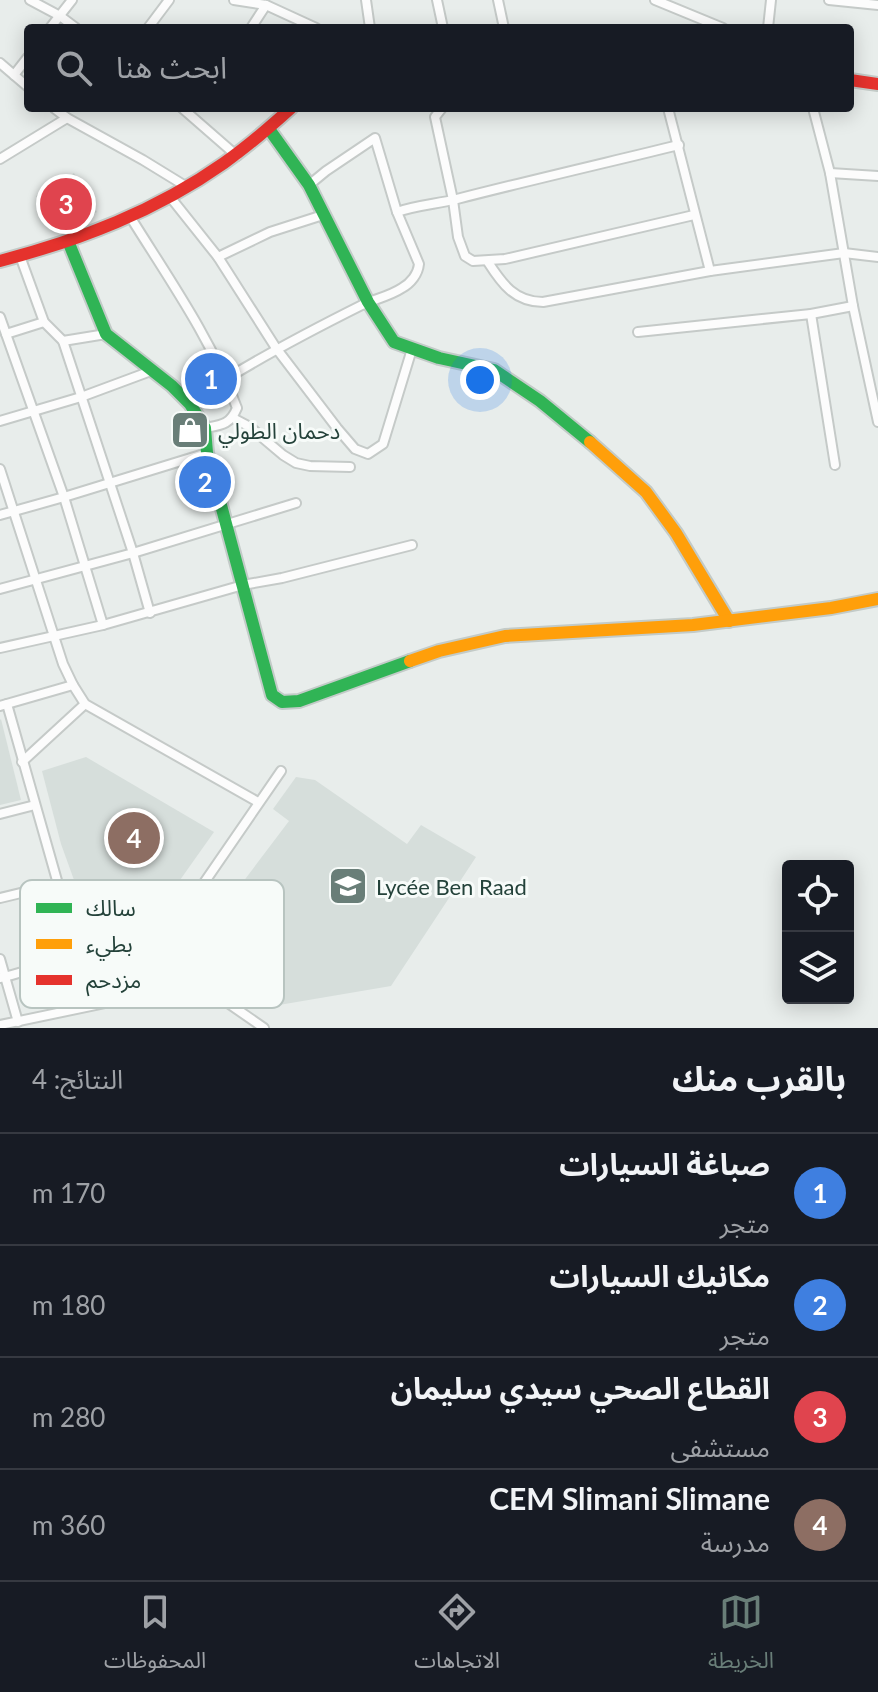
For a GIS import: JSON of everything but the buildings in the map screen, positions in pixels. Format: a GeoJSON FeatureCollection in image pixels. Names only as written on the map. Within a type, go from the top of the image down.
{"type":"FeatureCollection","features":[{"type":"Feature","properties":{"kind":"street"},"geometry":{"type":"LineString","coordinates":[[30,0],[71,24]]}},
{"type":"Feature","properties":{"kind":"street"},"geometry":{"type":"LineString","coordinates":[[53,24],[72,0]]}},
{"type":"Feature","properties":{"kind":"street"},"geometry":{"type":"LineString","coordinates":[[151,24],[169,0]]}},
{"type":"Feature","properties":{"kind":"street"},"geometry":{"type":"LineString","coordinates":[[234,0],[266,5],[307,24]]}},
{"type":"Feature","properties":{"kind":"street"},"geometry":{"type":"LineString","coordinates":[[366,0],[369,24]]}},
{"type":"Feature","properties":{"kind":"street"},"geometry":{"type":"LineString","coordinates":[[437,0],[442,24]]}},
{"type":"Feature","properties":{"kind":"street"},"geometry":{"type":"LineString","coordinates":[[498,0],[503,24]]}},
{"type":"Feature","properties":{"kind":"street"},"geometry":{"type":"LineString","coordinates":[[655,0],[713,24]]}},
{"type":"Feature","properties":{"kind":"street"},"geometry":{"type":"LineString","coordinates":[[768,24],[771,0]]}},
{"type":"Feature","properties":{"kind":"street"},"geometry":{"type":"LineString","coordinates":[[829,0],[878,5]]}},
{"type":"Feature","properties":{"kind":"street"},"geometry":{"type":"LineString","coordinates":[[254,24],[266,5]]}},
{"type":"Feature","properties":{"kind":"street"},"geometry":{"type":"LineString","coordinates":[[14,75],[24,62]]}},
{"type":"Feature","properties":{"kind":"street"},"geometry":{"type":"LineString","coordinates":[[2,69],[24,84]]}},
{"type":"Feature","properties":{"kind":"street"},"geometry":{"type":"LineString","coordinates":[[854,81],[878,84]]}},
{"type":"Feature","properties":{"kind":"street"},"geometry":{"type":"LineString","coordinates":[[59,112],[187,187]]}},
{"type":"Feature","properties":{"kind":"street"},"geometry":{"type":"LineString","coordinates":[[187,112],[237,156]]}},
{"type":"Feature","properties":{"kind":"street"},"geometry":{"type":"LineString","coordinates":[[193,117],[196,112]]}},
{"type":"Feature","properties":{"kind":"street"},"geometry":{"type":"LineString","coordinates":[[0,261],[131,218],[171,198],[237,156],[287,112]]}},
{"type":"Feature","properties":{"kind":"street"},"geometry":{"type":"LineString","coordinates":[[439,112],[435,117],[458,237],[465,256],[473,261],[488,262],[694,215]]}},
{"type":"Feature","properties":{"kind":"street"},"geometry":{"type":"LineString","coordinates":[[669,112],[710,271]]}},
{"type":"Feature","properties":{"kind":"street"},"geometry":{"type":"LineString","coordinates":[[814,112],[830,173],[853,306],[878,422]]}},
{"type":"Feature","properties":{"kind":"street"},"geometry":{"type":"LineString","coordinates":[[0,159],[67,118]]}},
{"type":"Feature","properties":{"kind":"street"},"geometry":{"type":"LineString","coordinates":[[269,129],[309,185],[368,302],[394,342],[439,358],[494,370],[540,401],[615,463],[646,492],[676,533],[729,621]]}},
{"type":"Feature","properties":{"kind":"street"},"geometry":{"type":"LineString","coordinates":[[226,379],[276,348],[403,288],[418,269],[419,264],[397,212],[375,138],[309,185]]}},
{"type":"Feature","properties":{"kind":"street"},"geometry":{"type":"LineString","coordinates":[[397,212],[416,205],[453,200],[679,145]]}},
{"type":"Feature","properties":{"kind":"street"},"geometry":{"type":"LineString","coordinates":[[830,173],[878,176]]}},
{"type":"Feature","properties":{"kind":"street"},"geometry":{"type":"LineString","coordinates":[[171,198],[218,257],[276,348],[355,449],[368,454],[383,444],[412,349]]}},
{"type":"Feature","properties":{"kind":"street"},"geometry":{"type":"LineString","coordinates":[[218,257],[270,232],[323,215]]}},
{"type":"Feature","properties":{"kind":"street"},"geometry":{"type":"LineString","coordinates":[[131,218],[226,379],[237,408],[233,418],[205,428]]}},
{"type":"Feature","properties":{"kind":"street"},"geometry":{"type":"LineString","coordinates":[[68,241],[106,334],[172,386],[190,404],[205,428],[207,453],[270,691],[273,698],[280,702],[289,704],[439,651],[505,636],[693,625],[878,599]]}},
{"type":"Feature","properties":{"kind":"street"},"geometry":{"type":"LineString","coordinates":[[488,262],[510,291],[530,302],[543,302],[710,271],[844,253],[878,257]]}},
{"type":"Feature","properties":{"kind":"street"},"geometry":{"type":"LineString","coordinates":[[20,256],[44,322],[63,341],[150,613]]}},
{"type":"Feature","properties":{"kind":"street"},"geometry":{"type":"LineString","coordinates":[[638,332],[811,314],[853,306]]}},
{"type":"Feature","properties":{"kind":"street"},"geometry":{"type":"LineString","coordinates":[[811,314],[835,465]]}},
{"type":"Feature","properties":{"kind":"street"},"geometry":{"type":"LineString","coordinates":[[0,317],[64,497],[103,625]]}},
{"type":"Feature","properties":{"kind":"street"},"geometry":{"type":"LineString","coordinates":[[6,334],[44,322]]}},
{"type":"Feature","properties":{"kind":"street"},"geometry":{"type":"LineString","coordinates":[[63,341],[106,334]]}},
{"type":"Feature","properties":{"kind":"street"},"geometry":{"type":"LineString","coordinates":[[0,421],[81,397],[151,371]]}},
{"type":"Feature","properties":{"kind":"street"},"geometry":{"type":"LineString","coordinates":[[233,418],[250,427],[296,463],[350,467]]}},
{"type":"Feature","properties":{"kind":"street"},"geometry":{"type":"LineString","coordinates":[[0,515],[207,453]]}},
{"type":"Feature","properties":{"kind":"street"},"geometry":{"type":"LineString","coordinates":[[0,469],[53,636],[73,685],[85,704],[258,802]]}},
{"type":"Feature","properties":{"kind":"street"},"geometry":{"type":"LineString","coordinates":[[0,589],[133,553],[296,503]]}},
{"type":"Feature","properties":{"kind":"street"},"geometry":{"type":"LineString","coordinates":[[1,646],[103,625],[243,585],[412,545]]}},
{"type":"Feature","properties":{"kind":"street"},"geometry":{"type":"LineString","coordinates":[[57,880],[3,705],[73,685]]}},
{"type":"Feature","properties":{"kind":"street"},"geometry":{"type":"LineString","coordinates":[[22,762],[85,704]]}},
{"type":"Feature","properties":{"kind":"street"},"geometry":{"type":"LineString","coordinates":[[205,880],[281,771]]}},
{"type":"Feature","properties":{"kind":"street"},"geometry":{"type":"LineString","coordinates":[[0,814],[35,805]]}},
{"type":"Feature","properties":{"kind":"street"},"geometry":{"type":"LineString","coordinates":[[0,898],[20,893]]}},
{"type":"Feature","properties":{"kind":"street"},"geometry":{"type":"LineString","coordinates":[[0,959],[2,977],[18,1022]]}},
{"type":"Feature","properties":{"kind":"street"},"geometry":{"type":"LineString","coordinates":[[0,1025],[87,1008]]}},
{"type":"Feature","properties":{"kind":"street"},"geometry":{"type":"LineString","coordinates":[[235,1008],[264,1028]]}},
{"type":"Feature","properties":{"kind":"shaded area"},"geometry":{"type":"Polygon","coordinates":[[[74,173],[97,212],[56,232],[36,196],[74,173]]]}},
{"type":"Feature","properties":{"kind":"shaded area"},"geometry":{"type":"Polygon","coordinates":[[[0,720],[21,800],[0,805],[0,720]]]}},
{"type":"Feature","properties":{"kind":"shaded area"},"geometry":{"type":"Polygon","coordinates":[[[86,757],[214,832],[180,880],[74,880],[42,771],[86,757]]]}},
{"type":"Feature","properties":{"kind":"shaded area","name":"Lycée Ben Raad"},"geometry":{"type":"Polygon","coordinates":[[[296,777],[315,780],[407,844],[421,825],[476,857],[391,986],[284,1004],[284,880],[244,880],[289,821],[273,809],[296,777]]]}},
{"type":"Feature","properties":{"kind":"traffic: fast"},"geometry":{"type":"LineString","coordinates":[[269,129],[309,185],[368,302],[394,342],[439,358],[494,370],[540,401],[590,442]]}},
{"type":"Feature","properties":{"kind":"traffic: fast"},"geometry":{"type":"LineString","coordinates":[[68,241],[106,334],[172,386],[190,404],[205,428],[207,453],[272,695],[282,702],[299,701],[410,661]]}},
{"type":"Feature","properties":{"kind":"traffic: slow"},"geometry":{"type":"LineString","coordinates":[[590,442],[646,492],[676,533],[729,621]]}},
{"type":"Feature","properties":{"kind":"traffic: slow"},"geometry":{"type":"LineString","coordinates":[[410,661],[505,636],[693,625],[878,599]]}},
{"type":"Feature","properties":{"kind":"traffic: jam"},"geometry":{"type":"LineString","coordinates":[[854,81],[878,84]]}},
{"type":"Feature","properties":{"kind":"traffic: jam"},"geometry":{"type":"LineString","coordinates":[[0,261],[59,244],[172,196],[233,157],[286,112]]}},
{"type":"Feature","properties":{"kind":"place","name":"القطاع الصحي سيدي سليمان"},"geometry":{"type":"Point","coordinates":[66,204]}},
{"type":"Feature","properties":{"kind":"place","name":"صباغة السيارات"},"geometry":{"type":"Point","coordinates":[211,379]}},
{"type":"Feature","properties":{"kind":"place","name":"دحمان الطولي"},"geometry":{"type":"Point","coordinates":[190,430]}},
{"type":"Feature","properties":{"kind":"place","name":"مكانيك السيارات"},"geometry":{"type":"Point","coordinates":[205,482]}},
{"type":"Feature","properties":{"kind":"place","name":"CEM Slimani Slimane"},"geometry":{"type":"Point","coordinates":[134,838]}},
{"type":"Feature","properties":{"kind":"place","name":"Lycée Ben Raad"},"geometry":{"type":"Point","coordinates":[348,886]}}]}
